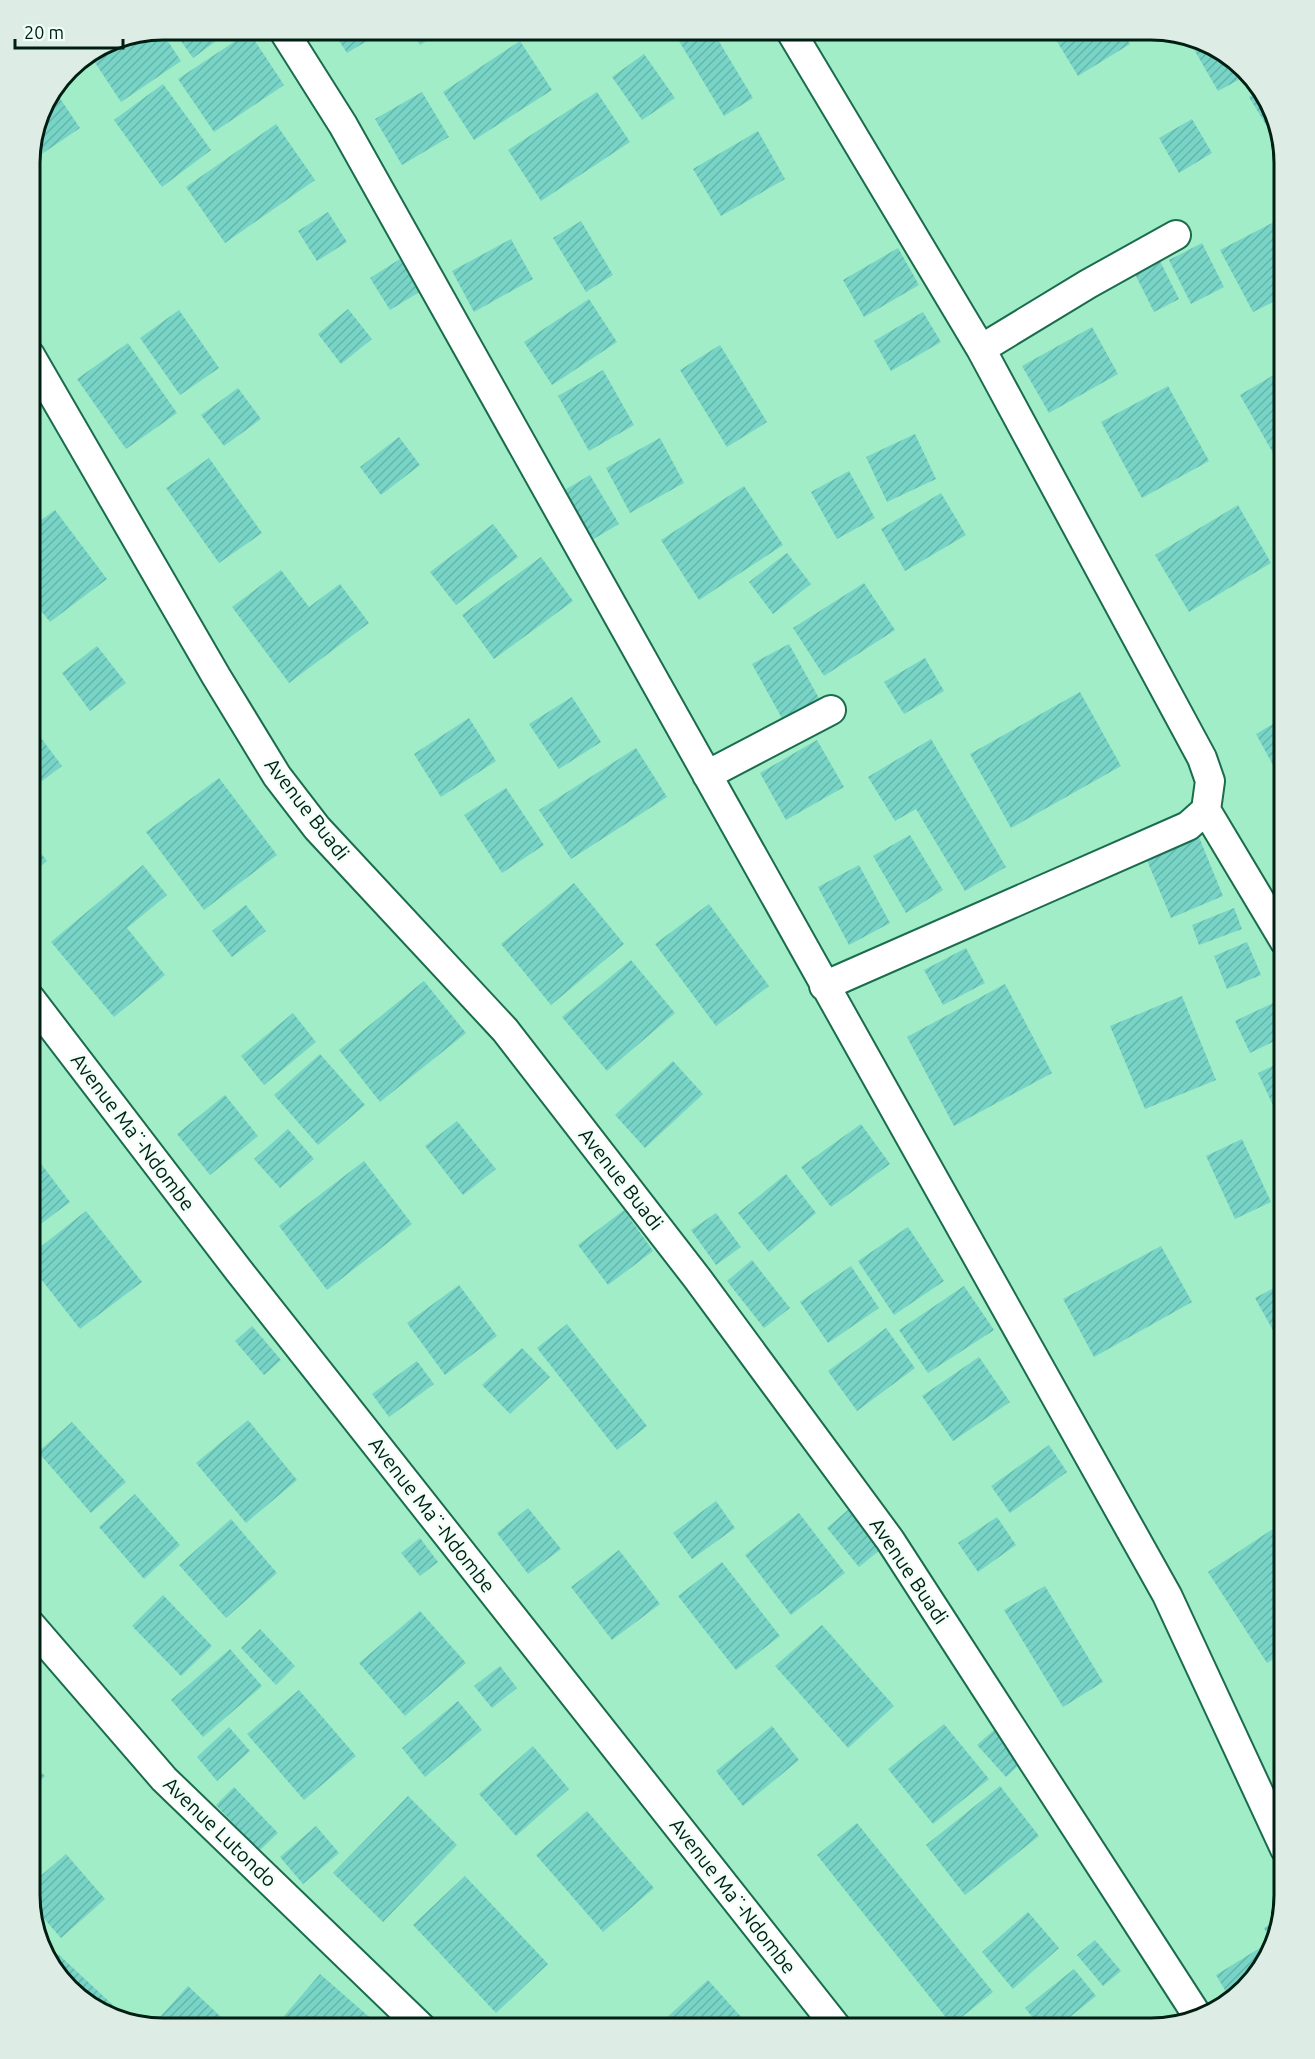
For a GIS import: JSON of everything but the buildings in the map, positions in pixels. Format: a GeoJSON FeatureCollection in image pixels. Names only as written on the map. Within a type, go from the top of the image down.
{"type":"FeatureCollection","features":[{"type":"Feature","properties":{"kind":"street"},"geometry":{"type":"LineString","coordinates":[[290,41],[343,125],[1167,1595],[1274,1825]]}},
{"type":"Feature","properties":{"kind":"street"},"geometry":{"type":"LineString","coordinates":[[797,41],[981,349],[1202,758],[1210,781],[1206,810],[1274,924]]}},
{"type":"Feature","properties":{"kind":"street"},"geometry":{"type":"LineString","coordinates":[[981,349],[1088,284],[1176,235]]}},
{"type":"Feature","properties":{"kind":"street","name":"Avenue Buadi"},"geometry":{"type":"LineString","coordinates":[[41,374],[216,676],[277,776],[317,828],[506,1030],[697,1278],[890,1540],[1194,2011]]}},
{"type":"Feature","properties":{"kind":"street"},"geometry":{"type":"LineString","coordinates":[[707,775],[831,710]]}},
{"type":"Feature","properties":{"kind":"street"},"geometry":{"type":"LineString","coordinates":[[824,986],[1188,826],[1206,810]]}},
{"type":"Feature","properties":{"kind":"street","name":"Avenue Ma¨-Ndombe"},"geometry":{"type":"LineString","coordinates":[[41,1012],[238,1271],[829,2018]]}},
{"type":"Feature","properties":{"kind":"street","name":"Avenue Lutondo"},"geometry":{"type":"LineString","coordinates":[[40,1636],[164,1779],[412,2018]]}}]}
